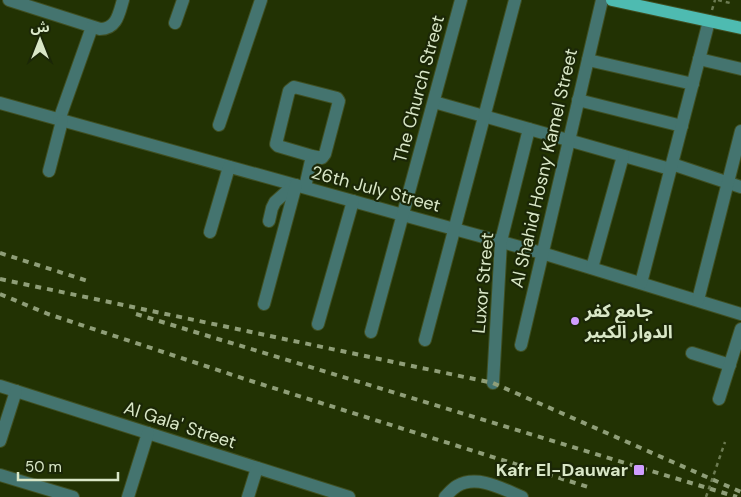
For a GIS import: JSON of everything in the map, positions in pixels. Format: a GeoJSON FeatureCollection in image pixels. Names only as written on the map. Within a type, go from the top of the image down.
{"type":"FeatureCollection","features":[{"type":"Feature","properties":{"kind":"main road"},"geometry":{"type":"LineString","coordinates":[[612,0],[741,28]]}},
{"type":"Feature","properties":{"kind":"street"},"geometry":{"type":"LineString","coordinates":[[9,0],[100,29],[105,29],[116,22],[123,0]]}},
{"type":"Feature","properties":{"kind":"street"},"geometry":{"type":"LineString","coordinates":[[175,22],[183,0]]}},
{"type":"Feature","properties":{"kind":"street"},"geometry":{"type":"LineString","coordinates":[[219,125],[261,0]]}},
{"type":"Feature","properties":{"kind":"street","name":"The Church Street"},"geometry":{"type":"LineString","coordinates":[[372,332],[462,0]]}},
{"type":"Feature","properties":{"kind":"street"},"geometry":{"type":"LineString","coordinates":[[425,340],[515,0]]}},
{"type":"Feature","properties":{"kind":"street","name":"Al Shahid Hosny Kamel Street"},"geometry":{"type":"LineString","coordinates":[[521,345],[602,0]]}},
{"type":"Feature","properties":{"kind":"street"},"geometry":{"type":"LineString","coordinates":[[641,283],[709,21]]}},
{"type":"Feature","properties":{"kind":"street"},"geometry":{"type":"LineString","coordinates":[[49,171],[60,120],[92,26]]}},
{"type":"Feature","properties":{"kind":"street"},"geometry":{"type":"LineString","coordinates":[[699,59],[741,69]]}},
{"type":"Feature","properties":{"kind":"street"},"geometry":{"type":"LineString","coordinates":[[588,60],[693,84]]}},
{"type":"Feature","properties":{"kind":"street"},"geometry":{"type":"LineString","coordinates":[[294,87],[337,98],[339,101],[324,156],[319,158],[312,156],[276,144],[289,90],[294,87]]}},
{"type":"Feature","properties":{"kind":"street"},"geometry":{"type":"LineString","coordinates":[[578,100],[682,126]]}},
{"type":"Feature","properties":{"kind":"street"},"geometry":{"type":"LineString","coordinates":[[434,102],[623,156],[671,167],[741,187]]}},
{"type":"Feature","properties":{"kind":"street","name":"26th July Street"},"geometry":{"type":"LineString","coordinates":[[1,106],[60,120],[501,241],[741,314]]}},
{"type":"Feature","properties":{"kind":"street","name":"Luxor Street"},"geometry":{"type":"LineString","coordinates":[[493,383],[501,241],[529,129]]}},
{"type":"Feature","properties":{"kind":"street"},"geometry":{"type":"LineString","coordinates":[[698,300],[741,131]]}},
{"type":"Feature","properties":{"kind":"street"},"geometry":{"type":"LineString","coordinates":[[264,304],[299,186],[312,156]]}},
{"type":"Feature","properties":{"kind":"street"},"geometry":{"type":"LineString","coordinates":[[592,268],[623,156]]}},
{"type":"Feature","properties":{"kind":"street"},"geometry":{"type":"LineString","coordinates":[[210,232],[229,167]]}},
{"type":"Feature","properties":{"kind":"street"},"geometry":{"type":"LineString","coordinates":[[269,221],[275,202],[299,186]]}},
{"type":"Feature","properties":{"kind":"street"},"geometry":{"type":"LineString","coordinates":[[318,324],[353,201]]}},
{"type":"Feature","properties":{"kind":"street"},"geometry":{"type":"LineString","coordinates":[[719,399],[741,330]]}},
{"type":"Feature","properties":{"kind":"street"},"geometry":{"type":"LineString","coordinates":[[692,353],[730,365]]}},
{"type":"Feature","properties":{"kind":"street","name":"Al Gala' Street"},"geometry":{"type":"LineString","coordinates":[[0,386],[349,497]]}},
{"type":"Feature","properties":{"kind":"street"},"geometry":{"type":"LineString","coordinates":[[0,441],[16,391]]}},
{"type":"Feature","properties":{"kind":"street"},"geometry":{"type":"LineString","coordinates":[[128,497],[148,433]]}},
{"type":"Feature","properties":{"kind":"street"},"geometry":{"type":"LineString","coordinates":[[248,497],[257,468]]}},
{"type":"Feature","properties":{"kind":"street"},"geometry":{"type":"LineString","coordinates":[[0,475],[73,497]]}},
{"type":"Feature","properties":{"kind":"street"},"geometry":{"type":"LineString","coordinates":[[445,497],[455,487],[463,483],[484,482],[522,497]]}},
{"type":"Feature","properties":{"kind":"path"},"geometry":{"type":"LineString","coordinates":[[718,0],[730,1]]}},
{"type":"Feature","properties":{"kind":"path"},"geometry":{"type":"LineString","coordinates":[[706,497],[725,442]]}},
{"type":"Feature","properties":{"kind":"railway"},"geometry":{"type":"LineString","coordinates":[[0,253],[91,282]]}},
{"type":"Feature","properties":{"kind":"railway"},"geometry":{"type":"LineString","coordinates":[[0,279],[493,383],[741,492]]}},
{"type":"Feature","properties":{"kind":"railway"},"geometry":{"type":"LineString","coordinates":[[0,294],[48,314],[248,380],[588,487]]}},
{"type":"Feature","properties":{"kind":"railway"},"geometry":{"type":"LineString","coordinates":[[136,314],[737,497]]}},
{"type":"Feature","properties":{"kind":"place","name":"جامع كفر الدوار الكبير"},"geometry":{"type":"Point","coordinates":[575,321]}},
{"type":"Feature","properties":{"kind":"place","name":"Kafr El-Dauwar"},"geometry":{"type":"Point","coordinates":[639,470]}}]}
